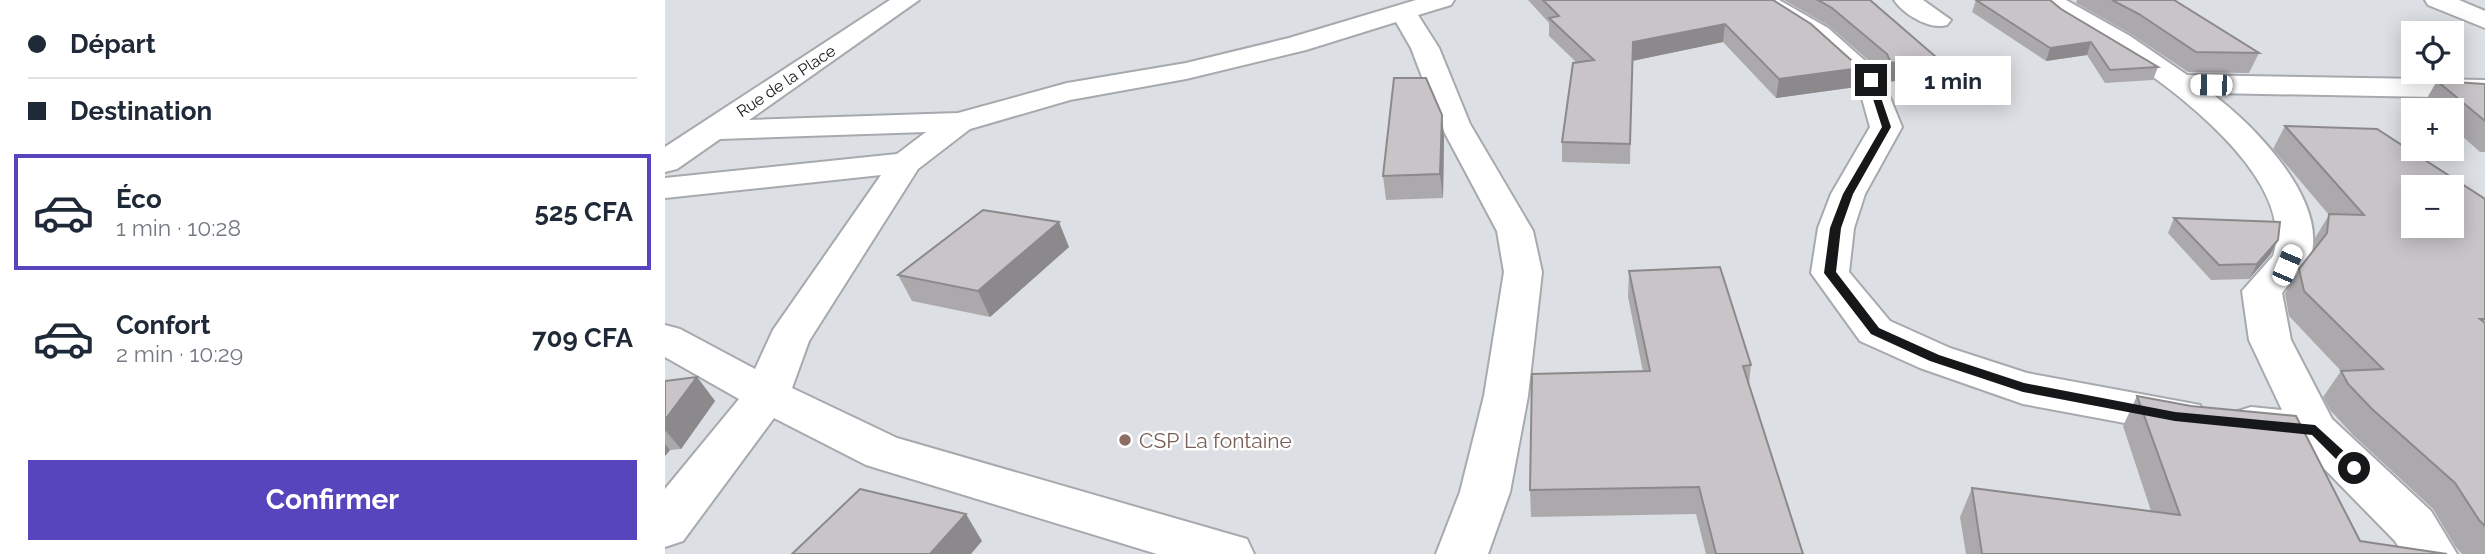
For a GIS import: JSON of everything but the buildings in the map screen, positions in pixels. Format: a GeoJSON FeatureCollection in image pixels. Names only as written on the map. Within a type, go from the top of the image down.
{"type":"FeatureCollection","features":[{"type":"Feature","properties":{"kind":"street","name":"Rue de la Place"},"geometry":{"type":"LineString","coordinates":[[665,162],[907,0]]}},
{"type":"Feature","properties":{"kind":"street"},"geometry":{"type":"LineString","coordinates":[[715,130],[959,122],[1067,92],[1185,71],[1297,44],[1442,0]]}},
{"type":"Feature","properties":{"kind":"street"},"geometry":{"type":"LineString","coordinates":[[1761,0],[1819,34],[1871,80],[1887,127],[1848,194],[1836,228],[1830,273],[1875,331],[1935,358],[2023,388],[2175,416],[2315,430]]}},
{"type":"Feature","properties":{"kind":"street"},"geometry":{"type":"LineString","coordinates":[[1906,0],[1938,20]]}},
{"type":"Feature","properties":{"kind":"street"},"geometry":{"type":"LineString","coordinates":[[2048,0],[2184,84],[2216,108],[2285,191],[2294,250],[2287,265],[2262,291],[2270,340],[2315,430],[2413,526],[2431,554]]}},
{"type":"Feature","properties":{"kind":"street"},"geometry":{"type":"LineString","coordinates":[[2437,0],[2485,20]]}},
{"type":"Feature","properties":{"kind":"street"},"geometry":{"type":"LineString","coordinates":[[1404,13],[1425,48],[1455,124],[1515,231],[1523,272],[1506,396],[1485,492],[1462,554]]}},
{"type":"Feature","properties":{"kind":"street"},"geometry":{"type":"LineString","coordinates":[[2184,84],[2485,89]]}},
{"type":"Feature","properties":{"kind":"street"},"geometry":{"type":"LineString","coordinates":[[665,526],[767,395],[788,340],[905,163],[959,122]]}},
{"type":"Feature","properties":{"kind":"street"},"geometry":{"type":"LineString","coordinates":[[665,188],[905,163]]}},
{"type":"Feature","properties":{"kind":"street"},"geometry":{"type":"LineString","coordinates":[[665,339],[767,395],[883,452],[1228,554]]}},
{"type":"Feature","properties":{"kind":"place","name":"CSP La fontaine"},"geometry":{"type":"Point","coordinates":[1125,440]}},
{"type":"Feature","properties":{"kind":"route"},"geometry":{"type":"LineString","coordinates":[[1871,80],[1887,127],[1848,194],[1836,228],[1830,273],[1875,331],[1935,358],[2023,388],[2175,416],[2315,430],[2354,468]]}}]}
